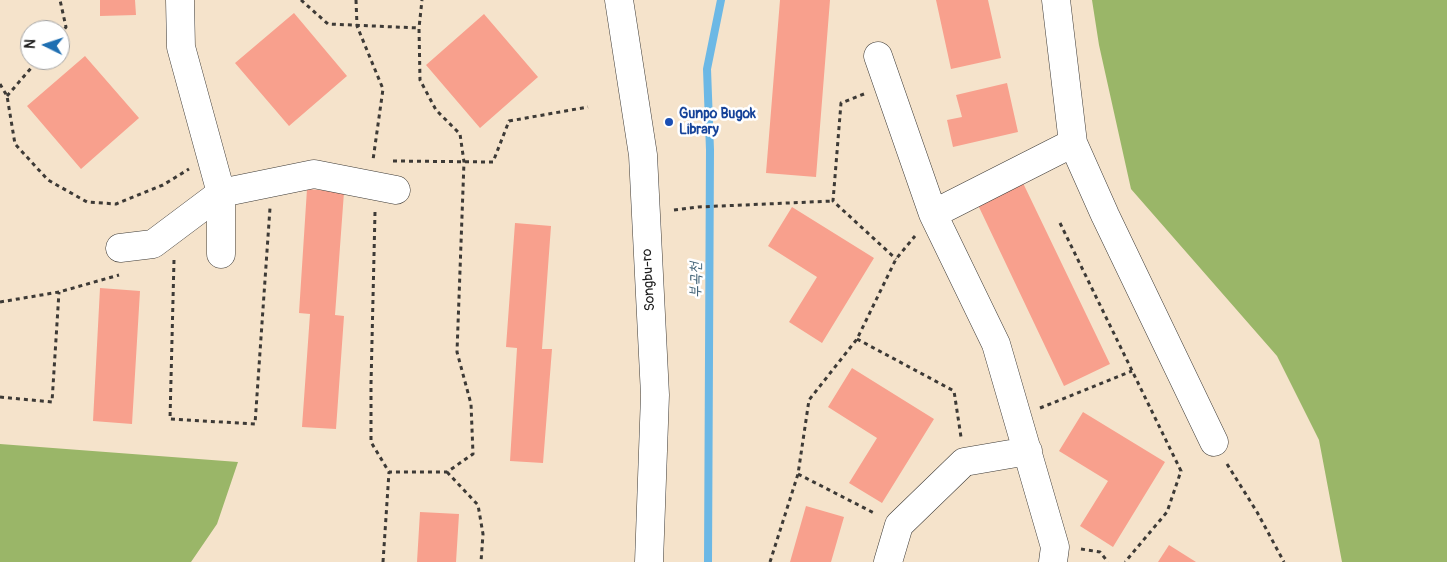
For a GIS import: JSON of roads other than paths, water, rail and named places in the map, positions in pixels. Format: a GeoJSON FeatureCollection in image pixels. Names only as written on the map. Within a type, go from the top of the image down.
{"type":"FeatureCollection","features":[{"type":"Feature","properties":{"kind":"street"},"geometry":{"type":"LineString","coordinates":[[180,0],[181,47],[221,193],[221,254]]}},
{"type":"Feature","properties":{"kind":"street","name":"Songbu-ro"},"geometry":{"type":"LineString","coordinates":[[619,0],[642,155],[644,185],[655,395],[649,562]]}},
{"type":"Feature","properties":{"kind":"street"},"geometry":{"type":"LineString","coordinates":[[1056,0],[1073,144],[1214,442]]}},
{"type":"Feature","properties":{"kind":"street"},"geometry":{"type":"LineString","coordinates":[[878,56],[933,214],[996,344],[1028,451],[1054,554]]}},
{"type":"Feature","properties":{"kind":"street"},"geometry":{"type":"LineString","coordinates":[[933,214],[1073,144]]}},
{"type":"Feature","properties":{"kind":"street"},"geometry":{"type":"LineString","coordinates":[[121,261],[153,244],[221,193],[314,174],[379,176]]}},
{"type":"Feature","properties":{"kind":"street"},"geometry":{"type":"LineString","coordinates":[[888,562],[899,526],[964,462],[1028,451]]}},
{"type":"Feature","properties":{"kind":"waterway","name":"부곡천"},"geometry":{"type":"LineString","coordinates":[[708,562],[710,150],[707,69],[721,0]]}},
{"type":"Feature","properties":{"kind":"place","name":"Gunpo Bugok Library"},"geometry":{"type":"Point","coordinates":[669,122]}}]}
